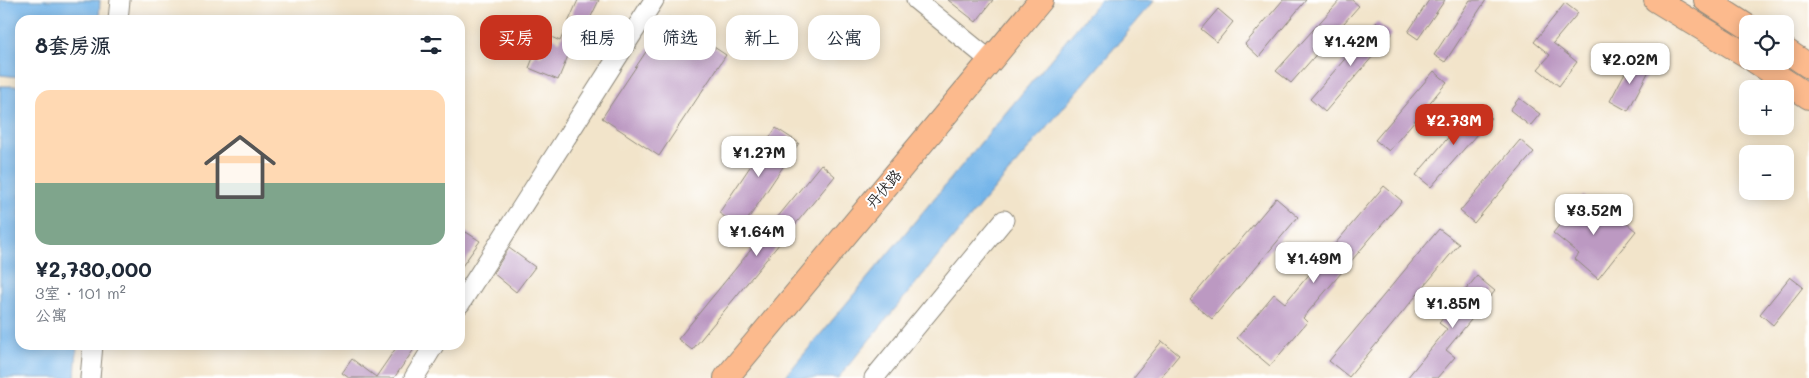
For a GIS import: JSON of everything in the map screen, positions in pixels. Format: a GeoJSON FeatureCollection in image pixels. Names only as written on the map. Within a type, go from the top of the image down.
{"type":"FeatureCollection","features":[{"type":"Feature","properties":{"kind":"main road","name":"丹伏路"},"geometry":{"type":"LineString","coordinates":[[726,378],[1041,0]]}},
{"type":"Feature","properties":{"kind":"main road"},"geometry":{"type":"LineString","coordinates":[[1656,0],[1739,51]]}},
{"type":"Feature","properties":{"kind":"main road"},"geometry":{"type":"LineString","coordinates":[[1706,0],[1739,21]]}},
{"type":"Feature","properties":{"kind":"main road"},"geometry":{"type":"LineString","coordinates":[[1794,56],[1809,66]]}},
{"type":"Feature","properties":{"kind":"main road"},"geometry":{"type":"LineString","coordinates":[[1768,70],[1809,97]]}},
{"type":"Feature","properties":{"kind":"street"},"geometry":{"type":"LineString","coordinates":[[118,15],[120,0]]}},
{"type":"Feature","properties":{"kind":"street"},"geometry":{"type":"LineString","coordinates":[[465,296],[654,0]]}},
{"type":"Feature","properties":{"kind":"street"},"geometry":{"type":"LineString","coordinates":[[916,0],[991,61]]}},
{"type":"Feature","properties":{"kind":"street"},"geometry":{"type":"LineString","coordinates":[[874,378],[1004,220]]}},
{"type":"Feature","properties":{"kind":"street"},"geometry":{"type":"LineString","coordinates":[[90,378],[93,350]]}},
{"type":"Feature","properties":{"kind":"street"},"geometry":{"type":"LineString","coordinates":[[414,378],[431,350]]}},
{"type":"Feature","properties":{"kind":"water"},"geometry":{"type":"Polygon","coordinates":[[[0,0],[100,0],[99,15],[15,15],[15,76],[0,75],[0,0]]]}},
{"type":"Feature","properties":{"kind":"water"},"geometry":{"type":"Polygon","coordinates":[[[1100,0],[1155,0],[968,220],[838,378],[784,378],[1100,0]]]}},
{"type":"Feature","properties":{"kind":"water"},"geometry":{"type":"Polygon","coordinates":[[[0,86],[15,86],[15,350],[77,350],[75,378],[0,378],[0,86]]]}},
{"type":"Feature","properties":{"kind":"building"},"geometry":{"type":"Polygon","coordinates":[[[578,0],[599,0],[592,15],[571,15],[578,0]]]}},
{"type":"Feature","properties":{"kind":"building"},"geometry":{"type":"Polygon","coordinates":[[[948,0],[993,0],[976,22],[948,0]]]}},
{"type":"Feature","properties":{"kind":"building"},"geometry":{"type":"Polygon","coordinates":[[[1283,0],[1306,0],[1259,57],[1245,44],[1283,0]]]}},
{"type":"Feature","properties":{"kind":"building"},"geometry":{"type":"Polygon","coordinates":[[[1340,0],[1352,0],[1359,6],[1291,83],[1276,71],[1340,0]]]}},
{"type":"Feature","properties":{"kind":"building"},"geometry":{"type":"Polygon","coordinates":[[[1429,0],[1445,0],[1418,39],[1408,32],[1429,0]]]}},
{"type":"Feature","properties":{"kind":"building"},"geometry":{"type":"Polygon","coordinates":[[[1470,0],[1486,0],[1445,62],[1434,55],[1470,0]]]}},
{"type":"Feature","properties":{"kind":"building"},"geometry":{"type":"Polygon","coordinates":[[[1565,3],[1578,13],[1553,43],[1577,62],[1559,86],[1538,69],[1550,55],[1534,42],[1565,3]]]}},
{"type":"Feature","properties":{"kind":"building"},"geometry":{"type":"Polygon","coordinates":[[[1218,9],[1233,22],[1217,42],[1201,29],[1218,9]]]}},
{"type":"Feature","properties":{"kind":"building"},"geometry":{"type":"Polygon","coordinates":[[[1377,22],[1392,34],[1325,112],[1310,99],[1377,22]]]}},
{"type":"Feature","properties":{"kind":"building"},"geometry":{"type":"Polygon","coordinates":[[[562,36],[562,60],[566,60],[558,80],[529,68],[532,60],[552,60],[552,37],[560,41],[562,36]]]}},
{"type":"Feature","properties":{"kind":"building"},"geometry":{"type":"Polygon","coordinates":[[[716,48],[726,55],[659,156],[602,118],[644,55],[644,60],[716,60],[716,48]]]}},
{"type":"Feature","properties":{"kind":"building"},"geometry":{"type":"Polygon","coordinates":[[[1632,59],[1650,69],[1628,111],[1610,101],[1632,59]]]}},
{"type":"Feature","properties":{"kind":"building"},"geometry":{"type":"Polygon","coordinates":[[[1434,71],[1447,82],[1389,151],[1375,140],[1434,71]]]}},
{"type":"Feature","properties":{"kind":"building"},"geometry":{"type":"Polygon","coordinates":[[[1519,98],[1540,114],[1530,126],[1510,110],[1519,98]]]}},
{"type":"Feature","properties":{"kind":"building"},"geometry":{"type":"Polygon","coordinates":[[[1476,105],[1491,118],[1431,187],[1416,175],[1476,105]]]}},
{"type":"Feature","properties":{"kind":"building"},"geometry":{"type":"Polygon","coordinates":[[[776,128],[799,143],[742,228],[719,213],[776,128]]]}},
{"type":"Feature","properties":{"kind":"building"},"geometry":{"type":"Polygon","coordinates":[[[1520,140],[1534,152],[1474,223],[1460,211],[1520,140]]]}},
{"type":"Feature","properties":{"kind":"building"},"geometry":{"type":"Polygon","coordinates":[[[821,164],[835,176],[692,350],[678,339],[821,164]]]}},
{"type":"Feature","properties":{"kind":"building"},"geometry":{"type":"Polygon","coordinates":[[[1384,186],[1402,201],[1303,318],[1307,322],[1270,366],[1237,338],[1274,294],[1285,303],[1384,186]]]}},
{"type":"Feature","properties":{"kind":"building"},"geometry":{"type":"Polygon","coordinates":[[[1583,196],[1607,215],[1620,223],[1622,220],[1636,231],[1598,279],[1575,259],[1579,254],[1553,233],[1583,196]]]}},
{"type":"Feature","properties":{"kind":"building"},"geometry":{"type":"Polygon","coordinates":[[[1276,198],[1298,217],[1212,319],[1190,300],[1276,198]]]}},
{"type":"Feature","properties":{"kind":"building"},"geometry":{"type":"Polygon","coordinates":[[[1439,229],[1459,244],[1349,377],[1329,361],[1439,229]]]}},
{"type":"Feature","properties":{"kind":"building"},"geometry":{"type":"Polygon","coordinates":[[[466,232],[480,241],[465,262],[466,232]]]}},
{"type":"Feature","properties":{"kind":"building"},"geometry":{"type":"Polygon","coordinates":[[[509,248],[535,267],[516,292],[493,273],[509,248]]]}},
{"type":"Feature","properties":{"kind":"building"},"geometry":{"type":"Polygon","coordinates":[[[1477,276],[1495,291],[1446,350],[1455,357],[1437,378],[1407,378],[1447,329],[1439,323],[1477,276]]]}},
{"type":"Feature","properties":{"kind":"building"},"geometry":{"type":"Polygon","coordinates":[[[1790,277],[1803,287],[1773,325],[1760,314],[1790,277]]]}},
{"type":"Feature","properties":{"kind":"building"},"geometry":{"type":"Polygon","coordinates":[[[1162,341],[1179,355],[1160,378],[1132,378],[1162,341]]]}},
{"type":"Feature","properties":{"kind":"building"},"geometry":{"type":"Polygon","coordinates":[[[395,350],[414,350],[394,378],[349,378],[342,373],[352,359],[376,377],[395,350]]]}}]}
